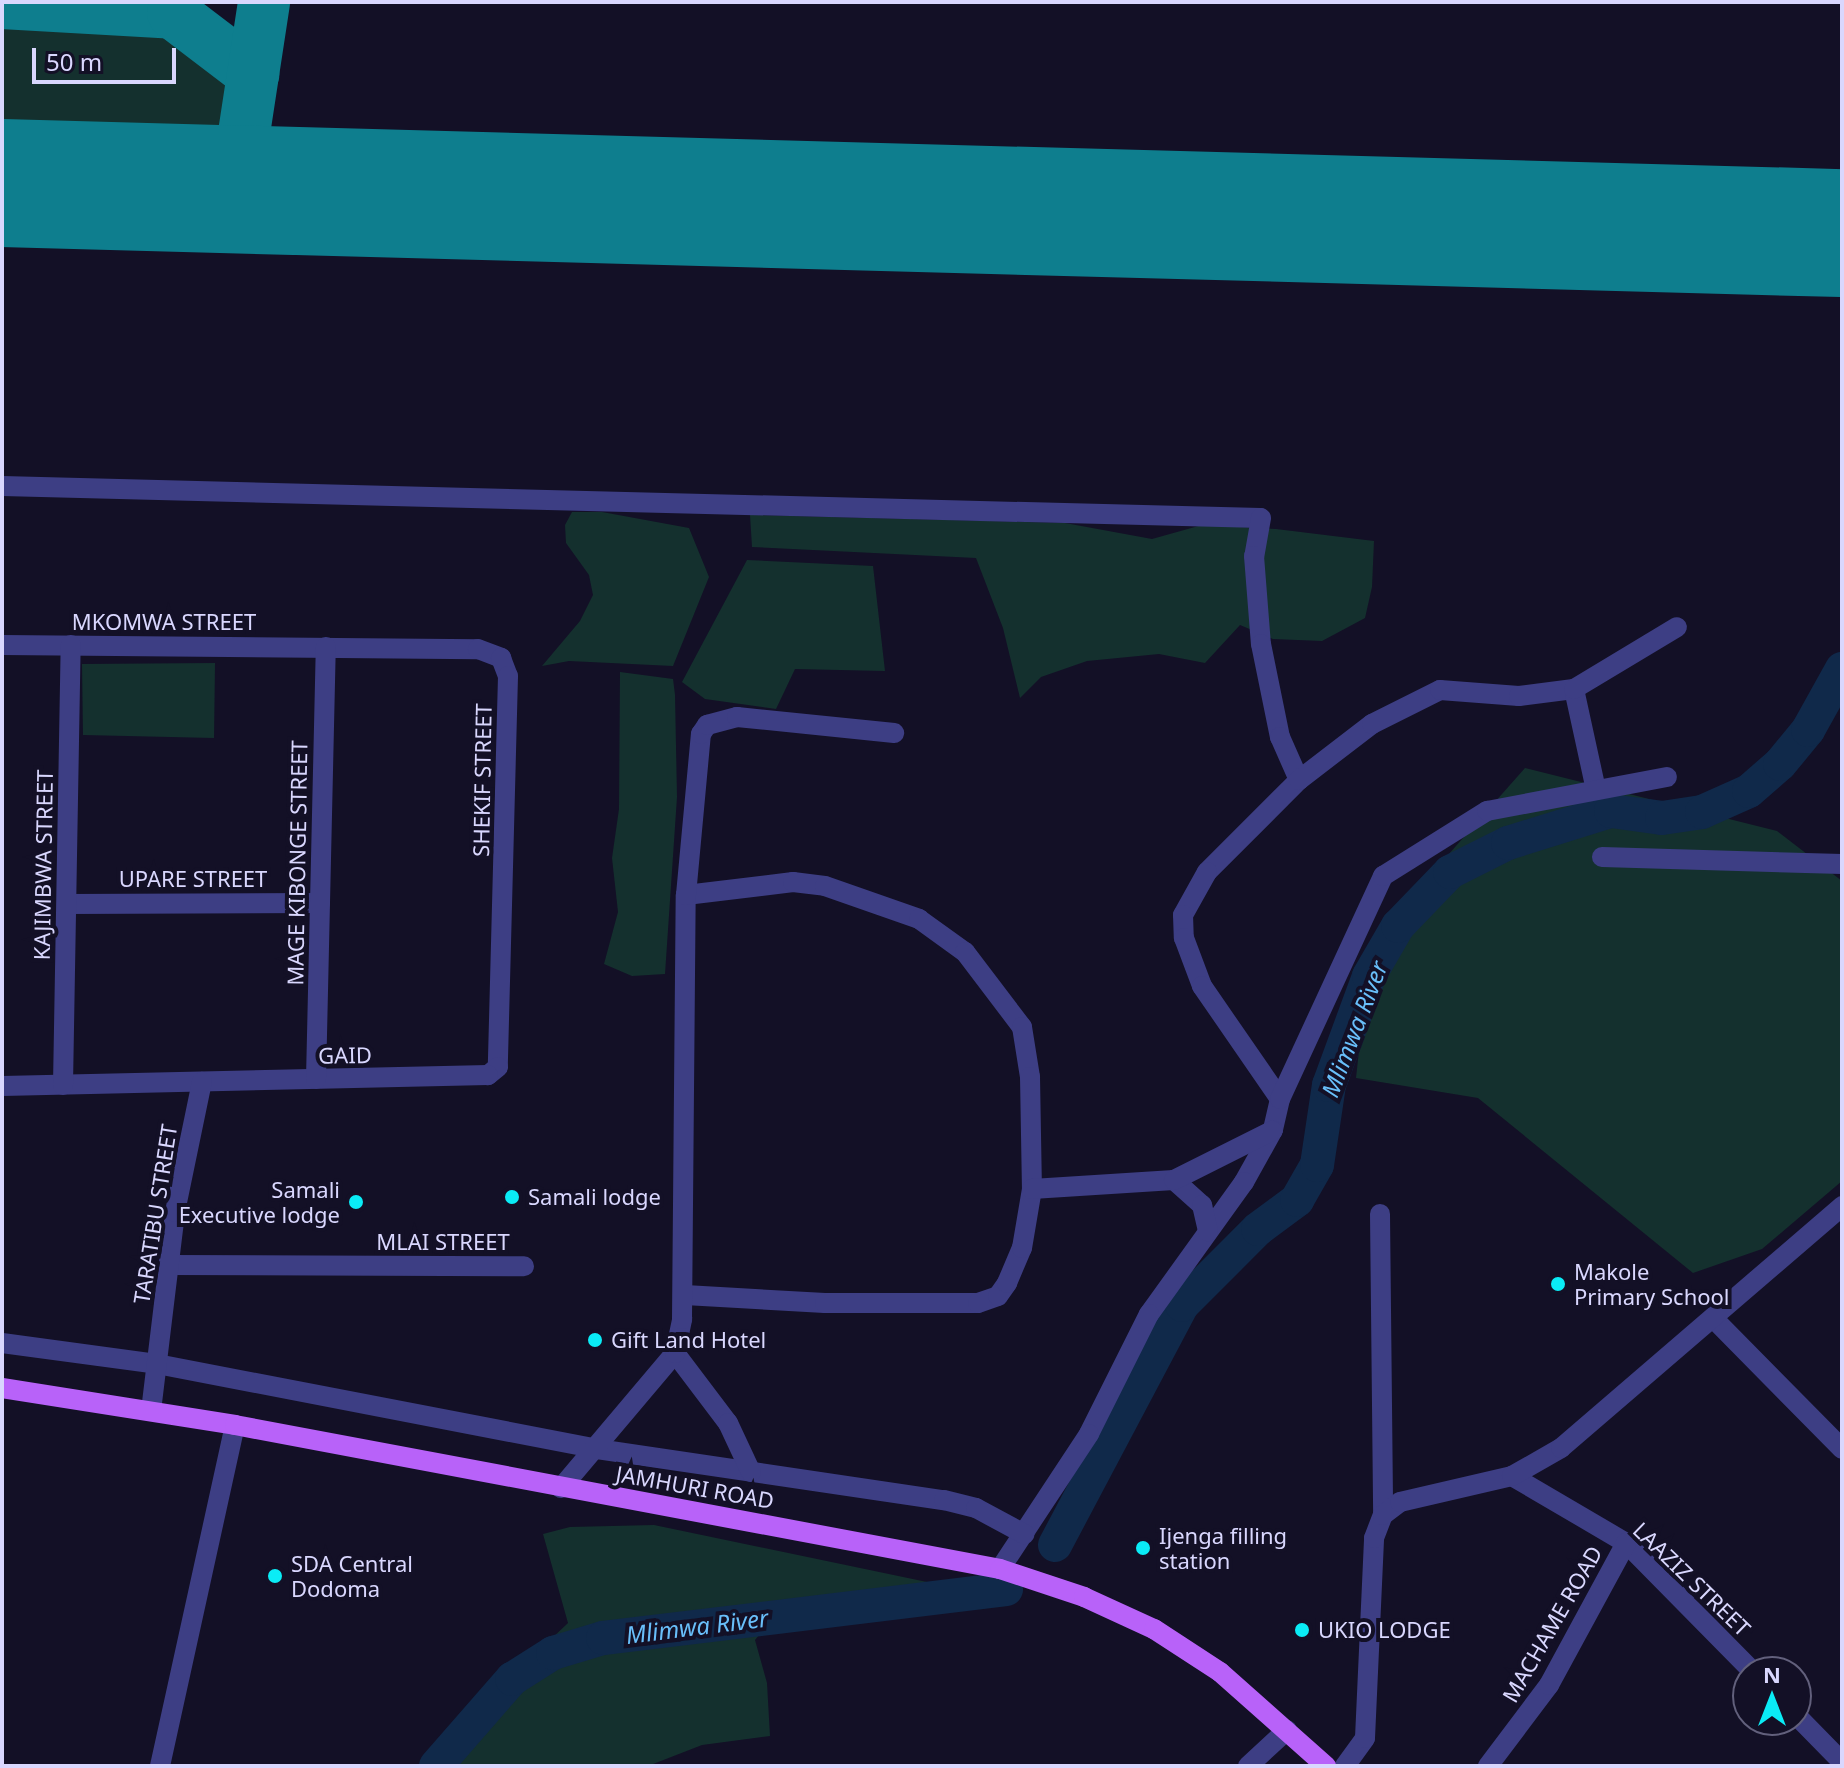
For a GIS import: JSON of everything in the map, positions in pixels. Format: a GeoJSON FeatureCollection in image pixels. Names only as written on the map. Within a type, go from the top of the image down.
{"type":"FeatureCollection","features":[{"type":"Feature","properties":{"kind":"main road","name":"JAMHURI ROAD"},"geometry":{"type":"LineString","coordinates":[[2,1388],[235,1425],[1000,1569],[1084,1597],[1154,1629],[1220,1672],[1326,1766]]}},
{"type":"Feature","properties":{"kind":"street"},"geometry":{"type":"LineString","coordinates":[[2,486],[1261,518],[1254,556],[1261,644],[1280,737],[1299,780]]}},
{"type":"Feature","properties":{"kind":"street"},"geometry":{"type":"LineString","coordinates":[[1280,1099],[1202,986],[1184,938],[1183,915],[1207,872],[1299,780],[1372,724],[1440,690],[1519,696],[1574,689],[1677,627]]}},
{"type":"Feature","properties":{"kind":"street","name":"MKOMWA STREET"},"geometry":{"type":"LineString","coordinates":[[2,645],[326,647]]}},
{"type":"Feature","properties":{"kind":"street","name":"KAJIMBWA STREET"},"geometry":{"type":"LineString","coordinates":[[63,1085],[71,645]]}},
{"type":"Feature","properties":{"kind":"street","name":"MAGE KIBONGE STREET"},"geometry":{"type":"LineString","coordinates":[[316,1079],[326,647]]}},
{"type":"Feature","properties":{"kind":"street","name":"SHEKIF STREET"},"geometry":{"type":"LineString","coordinates":[[326,647],[478,649],[501,658],[508,676],[498,1067],[488,1075]]}},
{"type":"Feature","properties":{"kind":"street"},"geometry":{"type":"LineString","coordinates":[[1574,689],[1596,790]]}},
{"type":"Feature","properties":{"kind":"street"},"geometry":{"type":"LineString","coordinates":[[561,1488],[675,1353],[685,1295],[686,895],[699,746],[707,725],[737,717],[894,733]]}},
{"type":"Feature","properties":{"kind":"street"},"geometry":{"type":"LineString","coordinates":[[1000,1569],[1089,1434],[1149,1314],[1208,1231],[1273,1130],[1280,1099],[1383,876],[1487,811],[1667,777]]}},
{"type":"Feature","properties":{"kind":"street"},"geometry":{"type":"LineString","coordinates":[[1602,857],[1842,864]]}},
{"type":"Feature","properties":{"kind":"street"},"geometry":{"type":"LineString","coordinates":[[685,1295],[825,1303],[978,1303],[998,1296],[1007,1283],[1022,1248],[1032,1189],[1030,1077],[1022,1027],[965,952],[919,919],[825,886],[793,882],[686,895]]}},
{"type":"Feature","properties":{"kind":"street","name":"UPARE STREET"},"geometry":{"type":"LineString","coordinates":[[67,904],[320,903]]}},
{"type":"Feature","properties":{"kind":"street","name":"GAID"},"geometry":{"type":"LineString","coordinates":[[202,1082],[488,1075]]}},
{"type":"Feature","properties":{"kind":"street"},"geometry":{"type":"LineString","coordinates":[[2,1086],[202,1082]]}},
{"type":"Feature","properties":{"kind":"street","name":"TARATIBU STREET"},"geometry":{"type":"LineString","coordinates":[[151,1411],[169,1265],[202,1082]]}},
{"type":"Feature","properties":{"kind":"street"},"geometry":{"type":"LineString","coordinates":[[1032,1189],[1174,1180],[1273,1130]]}},
{"type":"Feature","properties":{"kind":"street"},"geometry":{"type":"LineString","coordinates":[[1174,1180],[1202,1205],[1208,1231]]}},
{"type":"Feature","properties":{"kind":"street"},"geometry":{"type":"LineString","coordinates":[[1383,1515],[1400,1502],[1512,1476],[1561,1448],[1842,1206]]}},
{"type":"Feature","properties":{"kind":"street"},"geometry":{"type":"LineString","coordinates":[[1345,1766],[1365,1738],[1374,1538],[1383,1515],[1380,1214]]}},
{"type":"Feature","properties":{"kind":"street","name":"MLAI STREET"},"geometry":{"type":"LineString","coordinates":[[169,1265],[524,1266]]}},
{"type":"Feature","properties":{"kind":"street"},"geometry":{"type":"LineString","coordinates":[[1713,1318],[1842,1449]]}},
{"type":"Feature","properties":{"kind":"street"},"geometry":{"type":"LineString","coordinates":[[2,1343],[157,1364],[597,1449],[944,1500],[986,1512],[1024,1534]]}},
{"type":"Feature","properties":{"kind":"street"},"geometry":{"type":"LineString","coordinates":[[675,1353],[728,1423],[751,1472]]}},
{"type":"Feature","properties":{"kind":"street"},"geometry":{"type":"LineString","coordinates":[[160,1766],[235,1425]]}},
{"type":"Feature","properties":{"kind":"street","name":"LAAZIZ STREET"},"geometry":{"type":"LineString","coordinates":[[1512,1476],[1626,1543],[1737,1656]]}},
{"type":"Feature","properties":{"kind":"street","name":"MACHAME ROAD"},"geometry":{"type":"LineString","coordinates":[[1488,1766],[1549,1685],[1626,1543]]}},
{"type":"Feature","properties":{"kind":"street"},"geometry":{"type":"LineString","coordinates":[[1248,1766],[1287,1730]]}},
{"type":"Feature","properties":{"kind":"street"},"geometry":{"type":"LineString","coordinates":[[1812,1731],[1842,1762]]}},
{"type":"Feature","properties":{"kind":"green space"},"geometry":{"type":"Polygon","coordinates":[[[2,20],[179,33],[237,82],[231,123],[209,143],[2,137],[2,20]]]}},
{"type":"Feature","properties":{"kind":"green space"},"geometry":{"type":"Polygon","coordinates":[[[572,512],[602,512],[689,528],[709,577],[673,666],[569,661],[542,666],[580,621],[593,595],[589,575],[566,543],[565,525],[572,512]]]}},
{"type":"Feature","properties":{"kind":"green space"},"geometry":{"type":"Polygon","coordinates":[[[750,515],[1065,523],[1152,539],[1202,525],[1276,529],[1374,541],[1372,587],[1365,618],[1322,641],[1273,639],[1240,625],[1205,663],[1159,654],[1087,661],[1041,677],[1020,698],[1003,628],[976,558],[752,547],[750,515]]]}},
{"type":"Feature","properties":{"kind":"green space"},"geometry":{"type":"Polygon","coordinates":[[[747,560],[873,566],[885,671],[795,669],[776,709],[705,699],[682,682],[747,560]]]}},
{"type":"Feature","properties":{"kind":"green space"},"geometry":{"type":"Polygon","coordinates":[[[215,663],[214,738],[83,735],[82,664],[215,663]]]}},
{"type":"Feature","properties":{"kind":"green space"},"geometry":{"type":"Polygon","coordinates":[[[620,672],[673,679],[677,797],[665,974],[632,976],[604,964],[618,912],[612,858],[619,809],[620,672]]]}},
{"type":"Feature","properties":{"kind":"green space"},"geometry":{"type":"Polygon","coordinates":[[[1525,768],[1777,831],[1842,881],[1842,1181],[1762,1249],[1693,1273],[1478,1098],[1356,1078],[1371,942],[1525,768]]]}},
{"type":"Feature","properties":{"kind":"green space"},"geometry":{"type":"Polygon","coordinates":[[[654,1525],[927,1582],[982,1600],[768,1624],[755,1640],[767,1683],[770,1736],[702,1745],[648,1766],[417,1766],[568,1623],[543,1534],[570,1527],[654,1525]]]}},
{"type":"Feature","properties":{"kind":"waterway","name":"Mlimwa River"},"geometry":{"type":"LineString","coordinates":[[1055,1545],[1182,1305],[1258,1229],[1297,1200],[1317,1165],[1329,1085],[1369,976],[1398,926],[1450,872],[1508,843],[1611,811],[1662,818],[1702,812],[1749,791],[1780,764],[1808,730],[1842,669]]}},
{"type":"Feature","properties":{"kind":"waterway","name":"Mlimwa River"},"geometry":{"type":"LineString","coordinates":[[436,1766],[512,1679],[553,1653],[603,1638],[1006,1589]]}},
{"type":"Feature","properties":{"kind":"taxiway"},"geometry":{"type":"LineString","coordinates":[[235,192],[264,2]]}},
{"type":"Feature","properties":{"kind":"taxiway"},"geometry":{"type":"LineString","coordinates":[[2,3],[173,13],[253,74]]}},
{"type":"Feature","properties":{"kind":"runway"},"geometry":{"type":"LineString","coordinates":[[2,183],[1842,233]]}},
{"type":"Feature","properties":{"kind":"place","name":"Samali lodge"},"geometry":{"type":"Point","coordinates":[512,1197]}},
{"type":"Feature","properties":{"kind":"place","name":"Samali Executive lodge"},"geometry":{"type":"Point","coordinates":[356,1202]}},
{"type":"Feature","properties":{"kind":"place","name":"Makole Primary School"},"geometry":{"type":"Point","coordinates":[1558,1284]}},
{"type":"Feature","properties":{"kind":"place","name":"Gift Land Hotel"},"geometry":{"type":"Point","coordinates":[595,1340]}},
{"type":"Feature","properties":{"kind":"place","name":"Ijenga filling station"},"geometry":{"type":"Point","coordinates":[1143,1548]}},
{"type":"Feature","properties":{"kind":"place","name":"SDA Central Dodoma"},"geometry":{"type":"Point","coordinates":[275,1576]}},
{"type":"Feature","properties":{"kind":"place","name":"UKIO LODGE"},"geometry":{"type":"Point","coordinates":[1302,1630]}}]}
